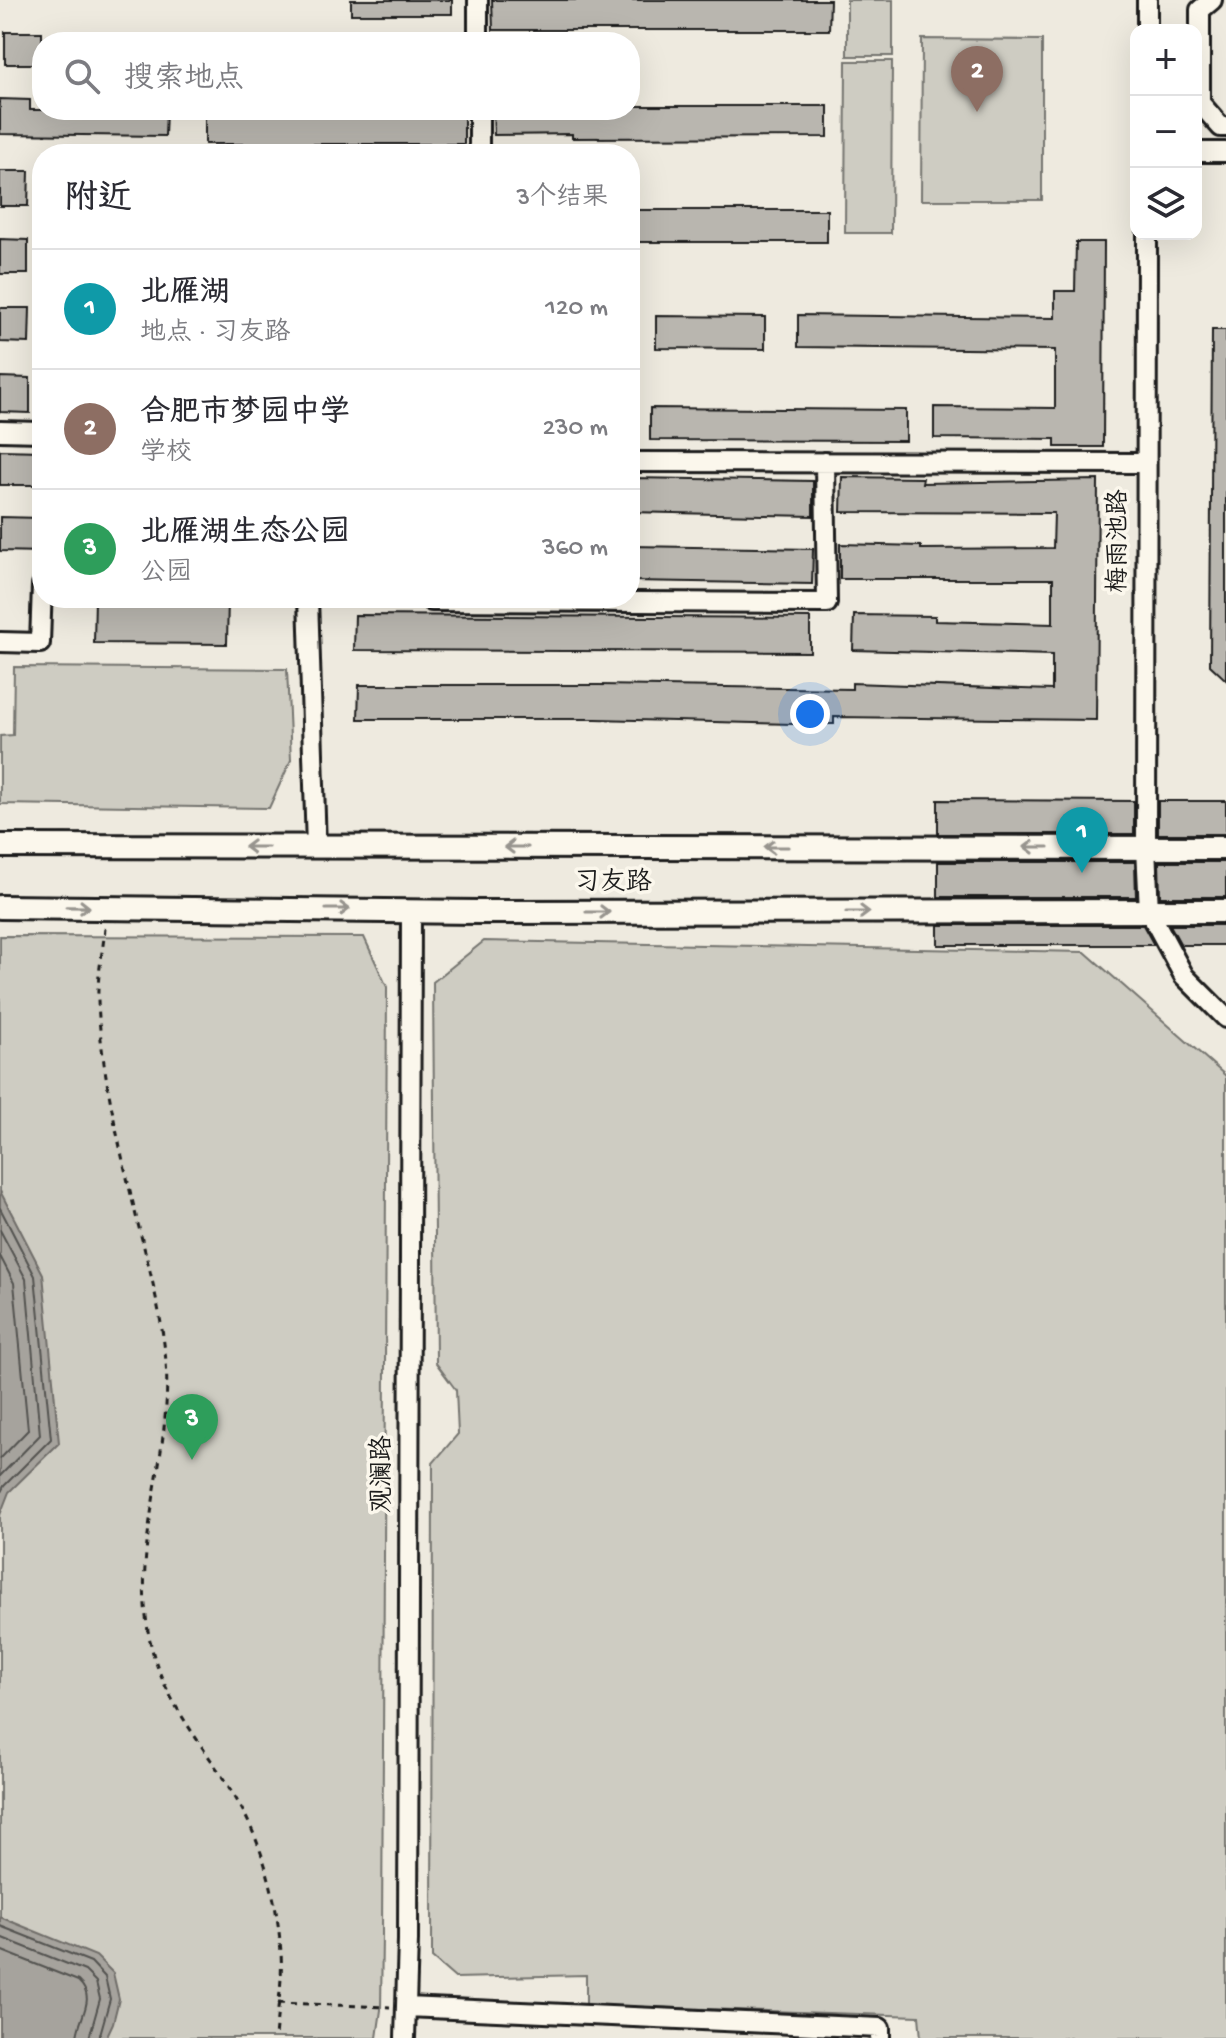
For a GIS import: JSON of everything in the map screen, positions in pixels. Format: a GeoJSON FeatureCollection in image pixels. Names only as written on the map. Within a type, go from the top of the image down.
{"type":"FeatureCollection","features":[{"type":"Feature","properties":{"kind":"main road","name":"习友路"},"geometry":{"type":"LineString","coordinates":[[0,846],[1226,848]]}},
{"type":"Feature","properties":{"kind":"main road","name":"习友路"},"geometry":{"type":"LineString","coordinates":[[0,907],[478,912],[1226,911]]}},
{"type":"Feature","properties":{"kind":"street"},"geometry":{"type":"LineString","coordinates":[[478,0],[478,32]]}},
{"type":"Feature","properties":{"kind":"street"},"geometry":{"type":"LineString","coordinates":[[1147,0],[1147,24]]}},
{"type":"Feature","properties":{"kind":"street"},"geometry":{"type":"LineString","coordinates":[[1212,0],[1200,10],[1200,103],[1221,127],[1226,127]]}},
{"type":"Feature","properties":{"kind":"street"},"geometry":{"type":"LineString","coordinates":[[479,120],[479,144]]}},
{"type":"Feature","properties":{"kind":"street"},"geometry":{"type":"LineString","coordinates":[[1202,152],[1226,152]]}},
{"type":"Feature","properties":{"kind":"street","name":"梅雨池路"},"geometry":{"type":"LineString","coordinates":[[1147,240],[1146,848],[1149,911]]}},
{"type":"Feature","properties":{"kind":"street"},"geometry":{"type":"LineString","coordinates":[[0,431],[32,432]]}},
{"type":"Feature","properties":{"kind":"street"},"geometry":{"type":"LineString","coordinates":[[640,462],[1146,463]]}},
{"type":"Feature","properties":{"kind":"street"},"geometry":{"type":"LineString","coordinates":[[640,602],[827,603],[825,462]]}},
{"type":"Feature","properties":{"kind":"street"},"geometry":{"type":"LineString","coordinates":[[0,642],[40,643],[41,608]]}},
{"type":"Feature","properties":{"kind":"street"},"geometry":{"type":"LineString","coordinates":[[308,608],[316,847]]}},
{"type":"Feature","properties":{"kind":"street","name":"观澜路"},"geometry":{"type":"LineString","coordinates":[[405,2038],[411,910]]}},
{"type":"Feature","properties":{"kind":"street"},"geometry":{"type":"LineString","coordinates":[[1149,911],[1184,976],[1226,1018]]}},
{"type":"Feature","properties":{"kind":"street"},"geometry":{"type":"LineString","coordinates":[[407,2007],[880,2028],[880,2038]]}},
{"type":"Feature","properties":{"kind":"path"},"geometry":{"type":"LineString","coordinates":[[107,908],[98,997],[105,1072],[157,1298],[166,1363],[166,1419],[143,1593],[151,1647],[173,1701],[247,1819],[270,1880],[281,1955],[275,2038]]}},
{"type":"Feature","properties":{"kind":"path"},"geometry":{"type":"LineString","coordinates":[[278,2003],[407,2007]]}},
{"type":"Feature","properties":{"kind":"shaded area"},"geometry":{"type":"Polygon","coordinates":[[[847,0],[893,0],[893,56],[847,56],[847,0]]]}},
{"type":"Feature","properties":{"kind":"shaded area"},"geometry":{"type":"Polygon","coordinates":[[[922,39],[1042,40],[1042,200],[921,200],[922,39]]]}},
{"type":"Feature","properties":{"kind":"shaded area"},"geometry":{"type":"Polygon","coordinates":[[[846,61],[892,61],[891,233],[845,233],[846,61]]]}},
{"type":"Feature","properties":{"kind":"shaded area"},"geometry":{"type":"Polygon","coordinates":[[[14,667],[287,669],[291,760],[269,808],[0,804],[0,736],[13,735],[14,667]]]}},
{"type":"Feature","properties":{"kind":"shaded area"},"geometry":{"type":"Polygon","coordinates":[[[0,936],[364,937],[387,987],[382,1934],[381,2010],[377,2038],[0,2038],[0,936]]]}},
{"type":"Feature","properties":{"kind":"shaded area"},"geometry":{"type":"Polygon","coordinates":[[[484,941],[1085,952],[1226,1076],[1226,2038],[921,2038],[919,2016],[586,2005],[586,1975],[455,1978],[432,1958],[433,1463],[458,1434],[456,1390],[436,1363],[433,982],[484,941]]]}},
{"type":"Feature","properties":{"kind":"water"},"geometry":{"type":"Polygon","coordinates":[[[0,1191],[43,1274],[59,1443],[9,1492],[0,1515],[0,1191]]]}},
{"type":"Feature","properties":{"kind":"water"},"geometry":{"type":"Polygon","coordinates":[[[0,1917],[96,1956],[113,1973],[119,1999],[106,2038],[0,2038],[0,1917]]]}},
{"type":"Feature","properties":{"kind":"building"},"geometry":{"type":"Polygon","coordinates":[[[351,0],[452,0],[452,14],[351,14],[351,0]]]}},
{"type":"Feature","properties":{"kind":"building"},"geometry":{"type":"Polygon","coordinates":[[[492,0],[830,0],[829,30],[493,30],[492,0]]]}},
{"type":"Feature","properties":{"kind":"building"},"geometry":{"type":"Polygon","coordinates":[[[5,32],[32,32],[32,64],[5,64],[5,32]]]}},
{"type":"Feature","properties":{"kind":"building"},"geometry":{"type":"Polygon","coordinates":[[[0,99],[30,100],[32,120],[166,120],[165,136],[0,134],[0,99]]]}},
{"type":"Feature","properties":{"kind":"building"},"geometry":{"type":"Polygon","coordinates":[[[640,106],[828,106],[828,137],[572,138],[572,134],[494,135],[493,120],[640,120],[640,106]]]}},
{"type":"Feature","properties":{"kind":"building"},"geometry":{"type":"Polygon","coordinates":[[[205,120],[464,120],[464,144],[205,144],[205,120]]]}},
{"type":"Feature","properties":{"kind":"building"},"geometry":{"type":"Polygon","coordinates":[[[0,171],[29,171],[28,206],[0,206],[0,171]]]}},
{"type":"Feature","properties":{"kind":"building"},"geometry":{"type":"Polygon","coordinates":[[[640,210],[827,210],[827,242],[640,242],[640,210]]]}},
{"type":"Feature","properties":{"kind":"building"},"geometry":{"type":"Polygon","coordinates":[[[0,239],[28,240],[28,274],[0,274],[0,239]]]}},
{"type":"Feature","properties":{"kind":"building"},"geometry":{"type":"Polygon","coordinates":[[[1076,242],[1104,242],[1103,447],[1055,447],[1055,439],[934,438],[934,407],[1055,408],[1055,350],[798,347],[798,315],[1055,318],[1055,291],[1075,291],[1076,242]]]}},
{"type":"Feature","properties":{"kind":"building"},"geometry":{"type":"Polygon","coordinates":[[[0,308],[30,308],[29,343],[0,342],[0,308]]]}},
{"type":"Feature","properties":{"kind":"building"},"geometry":{"type":"Polygon","coordinates":[[[656,316],[765,317],[765,349],[656,348],[656,316]]]}},
{"type":"Feature","properties":{"kind":"building"},"geometry":{"type":"Polygon","coordinates":[[[1212,330],[1226,330],[1226,680],[1210,665],[1212,330]]]}},
{"type":"Feature","properties":{"kind":"building"},"geometry":{"type":"Polygon","coordinates":[[[0,377],[30,378],[30,413],[0,412],[0,377]]]}},
{"type":"Feature","properties":{"kind":"building"},"geometry":{"type":"Polygon","coordinates":[[[650,408],[906,410],[906,441],[650,440],[650,408]]]}},
{"type":"Feature","properties":{"kind":"building"},"geometry":{"type":"Polygon","coordinates":[[[0,450],[32,451],[32,485],[0,485],[0,450]]]}},
{"type":"Feature","properties":{"kind":"building"},"geometry":{"type":"Polygon","coordinates":[[[842,477],[923,478],[922,483],[1098,480],[1096,720],[834,717],[834,724],[792,724],[596,719],[358,719],[359,685],[852,689],[852,683],[1052,690],[1052,655],[853,650],[854,615],[935,616],[935,621],[1053,624],[1053,579],[840,579],[840,544],[921,546],[921,549],[1053,548],[1054,513],[841,512],[842,477]]]}},
{"type":"Feature","properties":{"kind":"building"},"geometry":{"type":"Polygon","coordinates":[[[640,478],[813,481],[813,516],[640,512],[640,478]]]}},
{"type":"Feature","properties":{"kind":"building"},"geometry":{"type":"Polygon","coordinates":[[[0,517],[32,518],[32,552],[0,551],[0,517]]]}},
{"type":"Feature","properties":{"kind":"building"},"geometry":{"type":"Polygon","coordinates":[[[640,546],[813,549],[812,584],[640,581],[640,546]]]}},
{"type":"Feature","properties":{"kind":"building"},"geometry":{"type":"Polygon","coordinates":[[[95,608],[228,608],[227,644],[94,643],[95,608]]]}},
{"type":"Feature","properties":{"kind":"building"},"geometry":{"type":"Polygon","coordinates":[[[355,615],[810,618],[810,652],[354,650],[355,615]]]}},
{"type":"Feature","properties":{"kind":"building"},"geometry":{"type":"Polygon","coordinates":[[[938,800],[1134,801],[1134,834],[938,834],[938,800]]]}},
{"type":"Feature","properties":{"kind":"building"},"geometry":{"type":"Polygon","coordinates":[[[1158,801],[1226,801],[1226,834],[1158,834],[1158,801]]]}},
{"type":"Feature","properties":{"kind":"building"},"geometry":{"type":"Polygon","coordinates":[[[938,862],[1135,862],[1136,897],[938,897],[938,862]]]}},
{"type":"Feature","properties":{"kind":"building"},"geometry":{"type":"Polygon","coordinates":[[[1159,862],[1226,862],[1226,897],[1160,897],[1159,862]]]}},
{"type":"Feature","properties":{"kind":"building"},"geometry":{"type":"Polygon","coordinates":[[[938,925],[1143,925],[1154,945],[938,945],[938,925]]]}},
{"type":"Feature","properties":{"kind":"building"},"geometry":{"type":"Polygon","coordinates":[[[1170,925],[1226,925],[1226,945],[1181,945],[1170,925]]]}},
{"type":"Feature","properties":{"kind":"place","name":"合肥市梦园中学"},"geometry":{"type":"Point","coordinates":[977,112]}},
{"type":"Feature","properties":{"kind":"place","name":"北雁湖"},"geometry":{"type":"Point","coordinates":[1082,873]}},
{"type":"Feature","properties":{"kind":"place","name":"北雁湖生态公园"},"geometry":{"type":"Point","coordinates":[192,1460]}}]}
